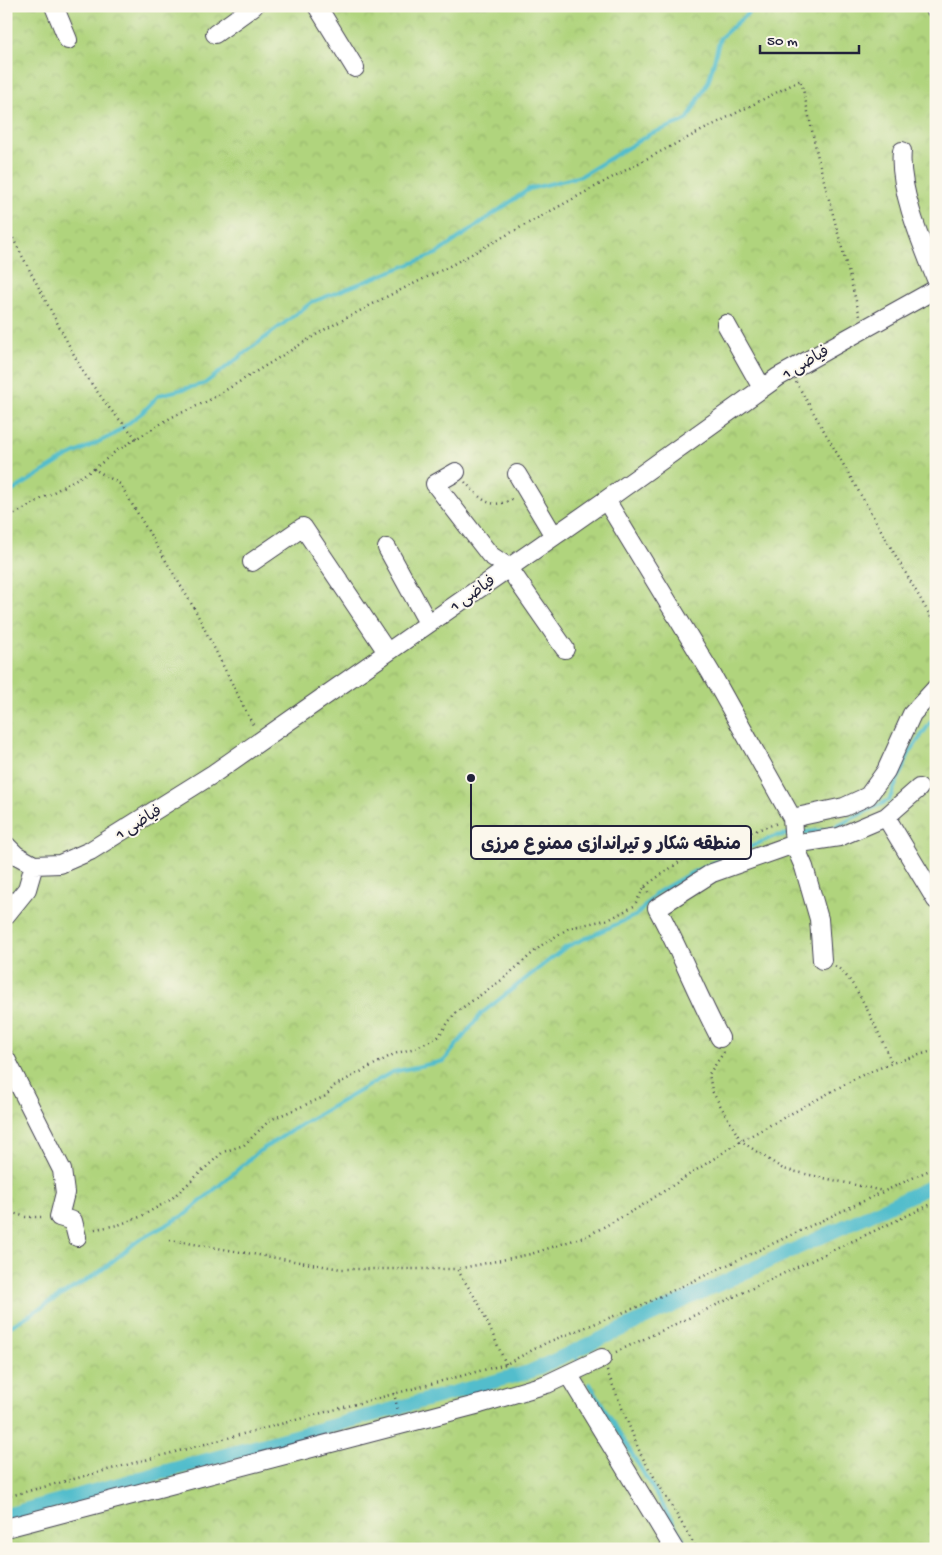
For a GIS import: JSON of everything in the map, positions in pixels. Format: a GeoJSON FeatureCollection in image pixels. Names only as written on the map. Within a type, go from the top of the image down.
{"type":"FeatureCollection","features":[{"type":"Feature","properties":{"kind":"street"},"geometry":{"type":"LineString","coordinates":[[54,6],[68,40]]}},
{"type":"Feature","properties":{"kind":"street"},"geometry":{"type":"LineString","coordinates":[[215,34],[254,6]]}},
{"type":"Feature","properties":{"kind":"street"},"geometry":{"type":"LineString","coordinates":[[317,6],[355,68]]}},
{"type":"Feature","properties":{"kind":"street"},"geometry":{"type":"LineString","coordinates":[[933,6],[936,10]]}},
{"type":"Feature","properties":{"kind":"street"},"geometry":{"type":"LineString","coordinates":[[902,151],[900,168],[919,236],[936,279]]}},
{"type":"Feature","properties":{"kind":"street","name":"فیاضی 1"},"geometry":{"type":"LineString","coordinates":[[34,864],[60,864],[90,851],[213,774],[606,500],[762,388],[863,327],[936,289]]}},
{"type":"Feature","properties":{"kind":"street"},"geometry":{"type":"LineString","coordinates":[[726,324],[762,388]]}},
{"type":"Feature","properties":{"kind":"street"},"geometry":{"type":"LineString","coordinates":[[456,472],[435,484],[490,554],[508,567],[566,649]]}},
{"type":"Feature","properties":{"kind":"street"},"geometry":{"type":"LineString","coordinates":[[517,474],[554,536]]}},
{"type":"Feature","properties":{"kind":"street"},"geometry":{"type":"LineString","coordinates":[[606,500],[711,673],[793,832],[819,919],[822,960]]}},
{"type":"Feature","properties":{"kind":"street"},"geometry":{"type":"LineString","coordinates":[[252,562],[303,528],[387,652]]}},
{"type":"Feature","properties":{"kind":"street"},"geometry":{"type":"LineString","coordinates":[[387,548],[428,623]]}},
{"type":"Feature","properties":{"kind":"street"},"geometry":{"type":"LineString","coordinates":[[720,1038],[700,1001],[678,946],[657,908],[712,873],[868,796],[886,771],[912,714],[936,688]]}},
{"type":"Feature","properties":{"kind":"street"},"geometry":{"type":"LineString","coordinates":[[793,832],[839,837],[886,817],[919,788]]}},
{"type":"Feature","properties":{"kind":"street"},"geometry":{"type":"LineString","coordinates":[[886,817],[936,900]]}},
{"type":"Feature","properties":{"kind":"street"},"geometry":{"type":"LineString","coordinates":[[6,845],[16,855],[34,864],[27,889],[6,915]]}},
{"type":"Feature","properties":{"kind":"street"},"geometry":{"type":"LineString","coordinates":[[6,1059],[62,1170],[65,1193],[59,1217],[73,1221],[76,1234]]}},
{"type":"Feature","properties":{"kind":"street"},"geometry":{"type":"LineString","coordinates":[[6,1528],[480,1404],[547,1384],[602,1358]]}},
{"type":"Feature","properties":{"kind":"street"},"geometry":{"type":"LineString","coordinates":[[568,1374],[674,1549]]}},
{"type":"Feature","properties":{"kind":"path"},"geometry":{"type":"LineString","coordinates":[[6,519],[94,469],[116,451],[172,417],[208,400],[324,330],[386,296],[446,268],[648,158],[801,80],[818,158],[863,327]]}},
{"type":"Feature","properties":{"kind":"path"},"geometry":{"type":"LineString","coordinates":[[6,225],[83,372],[137,440]]}},
{"type":"Feature","properties":{"kind":"path"},"geometry":{"type":"LineString","coordinates":[[789,370],[936,626]]}},
{"type":"Feature","properties":{"kind":"path"},"geometry":{"type":"LineString","coordinates":[[94,469],[120,484],[133,505],[194,608],[261,740]]}},
{"type":"Feature","properties":{"kind":"path"},"geometry":{"type":"LineString","coordinates":[[456,472],[483,501],[502,504],[527,491]]}},
{"type":"Feature","properties":{"kind":"path"},"geometry":{"type":"LineString","coordinates":[[76,1234],[118,1225],[140,1217],[170,1200],[223,1152],[244,1145],[270,1120],[326,1096],[334,1086],[394,1054],[415,1048],[438,1037],[455,1013],[503,979],[542,945],[569,928],[610,919],[634,906],[644,886],[682,860],[734,838],[793,832]]}},
{"type":"Feature","properties":{"kind":"path"},"geometry":{"type":"LineString","coordinates":[[644,886],[648,892]]}},
{"type":"Feature","properties":{"kind":"path"},"geometry":{"type":"LineString","coordinates":[[822,960],[842,970],[854,988],[892,1062]]}},
{"type":"Feature","properties":{"kind":"path"},"geometry":{"type":"LineString","coordinates":[[720,1038],[727,1047],[709,1074],[712,1091],[741,1141],[783,1169],[884,1191]]}},
{"type":"Feature","properties":{"kind":"path"},"geometry":{"type":"LineString","coordinates":[[170,1240],[342,1269],[458,1269],[531,1254],[589,1235],[638,1208],[741,1141],[860,1076],[892,1062],[936,1050]]}},
{"type":"Feature","properties":{"kind":"path"},"geometry":{"type":"LineString","coordinates":[[6,1497],[506,1364],[548,1342],[642,1305],[936,1167]]}},
{"type":"Feature","properties":{"kind":"path"},"geometry":{"type":"LineString","coordinates":[[697,1549],[641,1455],[602,1358],[936,1202]]}},
{"type":"Feature","properties":{"kind":"path"},"geometry":{"type":"LineString","coordinates":[[6,1211],[26,1217],[59,1217]]}},
{"type":"Feature","properties":{"kind":"path"},"geometry":{"type":"LineString","coordinates":[[458,1269],[479,1304],[506,1364]]}},
{"type":"Feature","properties":{"kind":"path"},"geometry":{"type":"LineString","coordinates":[[394,1393],[395,1399]]}},
{"type":"Feature","properties":{"kind":"green space"},"geometry":{"type":"Polygon","coordinates":[[[6,6],[936,6],[936,1549],[6,1549],[6,6]]]}},
{"type":"Feature","properties":{"kind":"waterway"},"geometry":{"type":"LineString","coordinates":[[6,495],[65,458],[113,435],[143,412],[159,395],[204,384],[312,302],[436,254],[529,189],[581,176],[650,134],[687,120],[709,80],[720,38],[756,6]]}},
{"type":"Feature","properties":{"kind":"waterway"},"geometry":{"type":"LineString","coordinates":[[799,833],[831,829],[889,800],[909,754],[936,714]]}},
{"type":"Feature","properties":{"kind":"waterway"},"geometry":{"type":"LineString","coordinates":[[6,1329],[98,1273],[139,1240],[186,1214],[258,1152],[302,1124],[392,1072],[444,1061],[482,1013],[566,947],[637,915],[656,893],[691,873],[775,836],[790,834]]}},
{"type":"Feature","properties":{"kind":"waterway"},"geometry":{"type":"LineString","coordinates":[[6,1515],[529,1372],[936,1184]]}},
{"type":"Feature","properties":{"kind":"waterway"},"geometry":{"type":"LineString","coordinates":[[574,1353],[579,1362]]}},
{"type":"Feature","properties":{"kind":"waterway"},"geometry":{"type":"LineString","coordinates":[[590,1384],[689,1549]]}},
{"type":"Feature","properties":{"kind":"place","name":"منطقه شکار و تیراندازی ممنوع مرزی"},"geometry":{"type":"Point","coordinates":[471,778]}}]}
